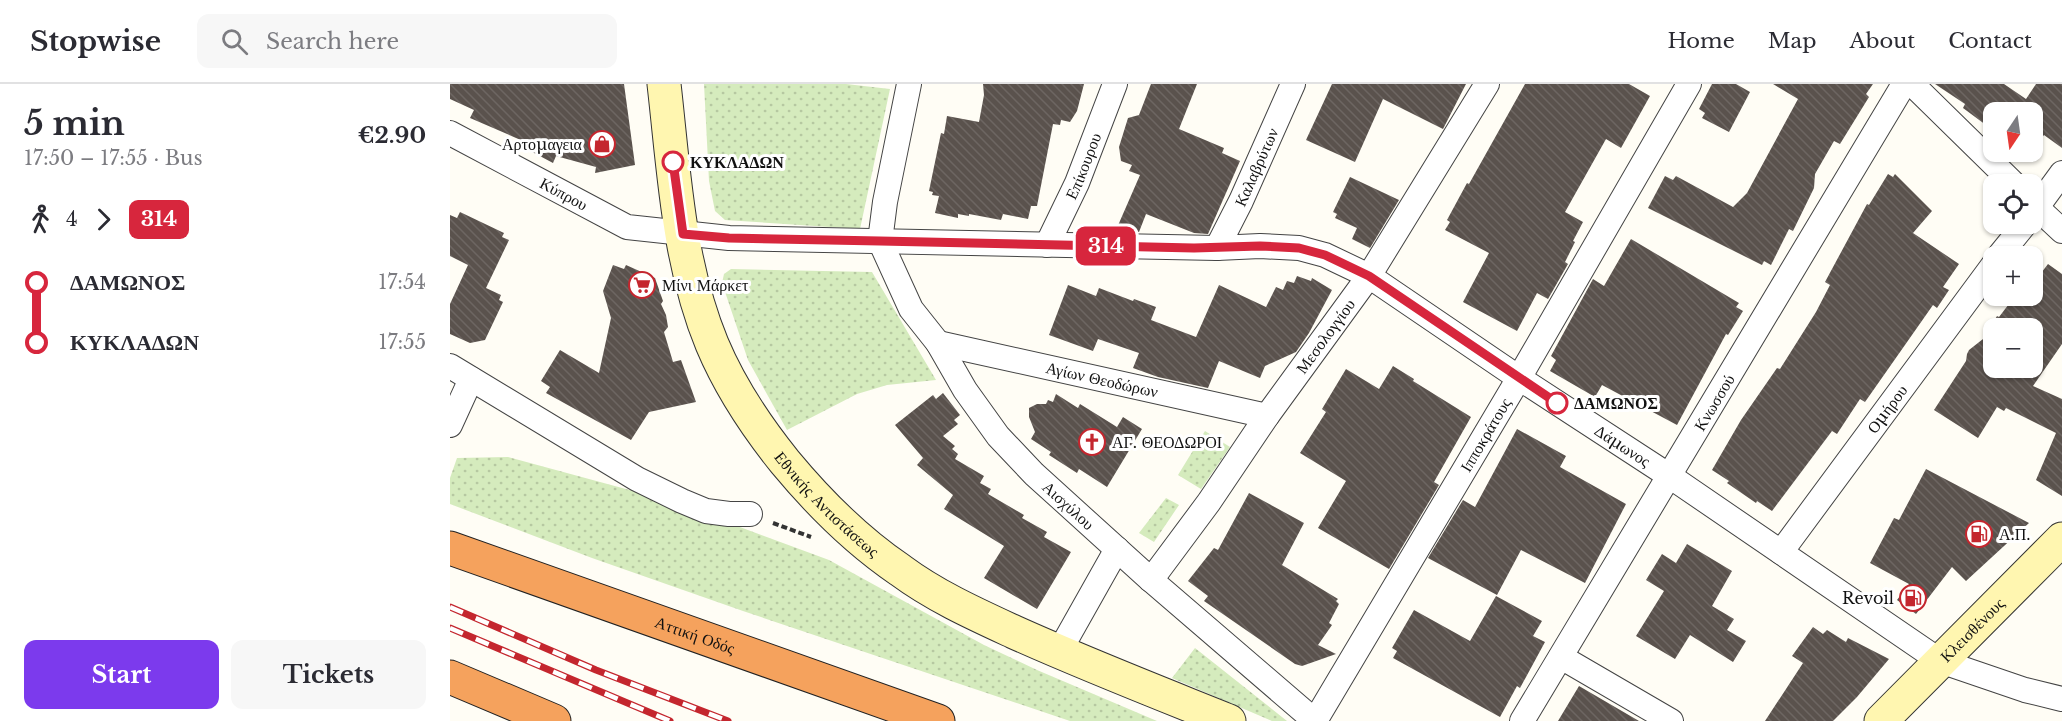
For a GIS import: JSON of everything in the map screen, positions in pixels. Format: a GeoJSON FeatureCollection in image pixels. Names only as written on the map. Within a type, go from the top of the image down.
{"type":"FeatureCollection","features":[{"type":"Feature","properties":{"kind":"highway","name":"Αττική Οδός"},"geometry":{"type":"LineString","coordinates":[[450,548],[938,721]]}},
{"type":"Feature","properties":{"kind":"highway"},"geometry":{"type":"LineString","coordinates":[[450,677],[554,721]]}},
{"type":"Feature","properties":{"kind":"street","name":"Εθνικής Αντιστάσεως"},"geometry":{"type":"LineString","coordinates":[[664,84],[688,264],[712,344],[745,408],[809,492],[861,541],[899,570],[960,607],[1059,652],[1229,721]]}},
{"type":"Feature","properties":{"kind":"street"},"geometry":{"type":"LineString","coordinates":[[880,241],[885,202],[909,84]]}},
{"type":"Feature","properties":{"kind":"street","name":"Επίκουρου"},"geometry":{"type":"LineString","coordinates":[[1047,245],[1077,183],[1115,84]]}},
{"type":"Feature","properties":{"kind":"street","name":"Καλαβρύτων"},"geometry":{"type":"LineString","coordinates":[[1217,248],[1241,201],[1293,84]]}},
{"type":"Feature","properties":{"kind":"street","name":"Μεσολογγίου"},"geometry":{"type":"LineString","coordinates":[[1151,580],[1369,276],[1487,84]]}},
{"type":"Feature","properties":{"kind":"street","name":"Ιπποκράτους"},"geometry":{"type":"LineString","coordinates":[[1315,721],[1519,378],[1689,84]]}},
{"type":"Feature","properties":{"kind":"street","name":"Κνωσσού"},"geometry":{"type":"LineString","coordinates":[[1522,721],[1615,564],[1671,477],[1904,84]]}},
{"type":"Feature","properties":{"kind":"street"},"geometry":{"type":"LineString","coordinates":[[1912,84],[2004,174]]}},
{"type":"Feature","properties":{"kind":"street","name":"Κύπρου"},"geometry":{"type":"LineString","coordinates":[[450,133],[627,227],[683,234]]}},
{"type":"Feature","properties":{"kind":"street"},"geometry":{"type":"LineString","coordinates":[[2043,198],[2062,173]]}},
{"type":"Feature","properties":{"kind":"street"},"geometry":{"type":"LineString","coordinates":[[2043,219],[2062,231]]}},
{"type":"Feature","properties":{"kind":"street","name":"Δάμωνος"},"geometry":{"type":"LineString","coordinates":[[683,234],[729,238],[1047,245],[1217,248],[1260,246],[1299,248],[1325,255],[1369,276],[1519,378],[1671,477],[1940,661],[2025,690],[2062,699]]}},
{"type":"Feature","properties":{"kind":"street","name":"Αισχύλου"},"geometry":{"type":"LineString","coordinates":[[880,241],[911,309],[938,344],[965,390],[998,436],[1034,474],[1151,580],[1315,721]]}},
{"type":"Feature","properties":{"kind":"street","name":"Ομήρου"},"geometry":{"type":"LineString","coordinates":[[1781,552],[1983,279]]}},
{"type":"Feature","properties":{"kind":"street","name":"Αγίων Θεοδώρων"},"geometry":{"type":"LineString","coordinates":[[938,344],[1267,416]]}},
{"type":"Feature","properties":{"kind":"street"},"geometry":{"type":"LineString","coordinates":[[450,366],[636,479],[706,511],[750,514]]}},
{"type":"Feature","properties":{"kind":"street"},"geometry":{"type":"LineString","coordinates":[[450,425],[471,379]]}},
{"type":"Feature","properties":{"kind":"street","name":"Κλεισθένους"},"geometry":{"type":"LineString","coordinates":[[1881,721],[2062,539]]}},
{"type":"Feature","properties":{"kind":"street"},"geometry":{"type":"LineString","coordinates":[[1059,652],[1117,549]]}},
{"type":"Feature","properties":{"kind":"street"},"geometry":{"type":"LineString","coordinates":[[1561,657],[1663,719]]}},
{"type":"Feature","properties":{"kind":"green space"},"geometry":{"type":"Polygon","coordinates":[[[704,84],[846,84],[890,89],[860,229],[725,220],[715,211],[709,181],[704,84]]]}},
{"type":"Feature","properties":{"kind":"green space"},"geometry":{"type":"Polygon","coordinates":[[[731,269],[872,272],[936,380],[887,385],[857,394],[787,430],[748,360],[722,283],[724,274],[731,269]]]}},
{"type":"Feature","properties":{"kind":"green space"},"geometry":{"type":"Polygon","coordinates":[[[1205,431],[1230,447],[1201,489],[1178,475],[1205,431]]]}},
{"type":"Feature","properties":{"kind":"green space"},"geometry":{"type":"Polygon","coordinates":[[[508,457],[670,501],[829,560],[984,645],[1157,721],[1070,721],[743,611],[592,558],[450,504],[450,478],[457,458],[508,457]]]}},
{"type":"Feature","properties":{"kind":"green space"},"geometry":{"type":"Polygon","coordinates":[[[1166,498],[1179,505],[1154,542],[1139,533],[1166,498]]]}},
{"type":"Feature","properties":{"kind":"green space"},"geometry":{"type":"Polygon","coordinates":[[[1195,648],[1287,721],[1272,721],[1172,678],[1195,648]]]}},
{"type":"Feature","properties":{"kind":"building"},"geometry":{"type":"Polygon","coordinates":[[[450,84],[624,84],[635,165],[595,173],[596,167],[556,156],[553,163],[521,146],[523,141],[470,118],[474,110],[450,99],[450,84]]]}},
{"type":"Feature","properties":{"kind":"building"},"geometry":{"type":"Polygon","coordinates":[[[983,84],[1084,84],[1077,111],[1070,122],[1061,120],[1060,125],[1053,124],[1037,206],[1031,206],[1028,219],[1003,214],[1001,220],[969,214],[969,216],[958,214],[958,218],[935,213],[939,196],[932,195],[933,192],[929,191],[941,133],[944,134],[947,116],[979,122],[984,95],[983,84]]]}},
{"type":"Feature","properties":{"kind":"building"},"geometry":{"type":"Polygon","coordinates":[[[1151,84],[1197,84],[1179,129],[1224,148],[1222,153],[1240,161],[1208,234],[1194,233],[1146,214],[1139,232],[1116,230],[1140,175],[1129,171],[1132,165],[1121,161],[1119,147],[1128,118],[1139,115],[1151,84]]]}},
{"type":"Feature","properties":{"kind":"building"},"geometry":{"type":"Polygon","coordinates":[[[1332,84],[1466,84],[1443,129],[1383,99],[1355,162],[1306,140],[1332,84]]]}},
{"type":"Feature","properties":{"kind":"building"},"geometry":{"type":"Polygon","coordinates":[[[1525,84],[1629,84],[1650,96],[1621,148],[1606,139],[1565,212],[1583,222],[1565,262],[1568,264],[1548,299],[1537,293],[1517,331],[1463,302],[1489,253],[1445,230],[1450,222],[1447,220],[1467,183],[1469,184],[1525,84]]]}},
{"type":"Feature","properties":{"kind":"building"},"geometry":{"type":"Polygon","coordinates":[[[1712,84],[1736,84],[1750,92],[1729,132],[1702,118],[1705,113],[1699,109],[1712,84]]]}},
{"type":"Feature","properties":{"kind":"building"},"geometry":{"type":"Polygon","coordinates":[[[1773,84],[1873,84],[1866,94],[1869,97],[1840,144],[1834,141],[1815,174],[1814,188],[1793,231],[1789,229],[1771,265],[1764,261],[1762,265],[1648,208],[1665,176],[1673,180],[1676,176],[1733,207],[1747,193],[1798,99],[1773,84]]]}},
{"type":"Feature","properties":{"kind":"building"},"geometry":{"type":"Polygon","coordinates":[[[1935,84],[2004,84],[2026,99],[2036,84],[2062,84],[2062,148],[2043,136],[2043,102],[1983,102],[1983,123],[1963,108],[1965,104],[1935,84]]]}},
{"type":"Feature","properties":{"kind":"building"},"geometry":{"type":"Polygon","coordinates":[[[1888,174],[1893,177],[1895,174],[1932,211],[1913,233],[1959,264],[1943,287],[1949,290],[1937,308],[1933,305],[1865,402],[1860,399],[1837,434],[1832,431],[1772,511],[1757,501],[1756,503],[1712,470],[1741,420],[1777,368],[1780,369],[1816,312],[1830,285],[1825,282],[1867,204],[1869,205],[1888,174]]]}},
{"type":"Feature","properties":{"kind":"building"},"geometry":{"type":"Polygon","coordinates":[[[1350,177],[1399,200],[1370,248],[1352,239],[1357,228],[1335,218],[1337,214],[1333,212],[1350,177]]]}},
{"type":"Feature","properties":{"kind":"building"},"geometry":{"type":"Polygon","coordinates":[[[460,212],[504,233],[502,237],[509,240],[486,288],[501,295],[499,300],[503,302],[485,340],[470,343],[450,334],[450,304],[468,265],[450,256],[450,215],[457,218],[460,212]]]}},
{"type":"Feature","properties":{"kind":"building"},"geometry":{"type":"Polygon","coordinates":[[[1631,239],[1739,303],[1736,307],[1743,311],[1728,335],[1726,334],[1677,425],[1602,385],[1595,397],[1550,371],[1556,360],[1551,356],[1593,279],[1604,286],[1631,239]]]}},
{"type":"Feature","properties":{"kind":"building"},"geometry":{"type":"Polygon","coordinates":[[[2048,264],[2062,274],[2062,344],[2043,372],[2043,318],[1996,318],[2007,306],[2043,306],[2043,271],[2048,264]]]}},
{"type":"Feature","properties":{"kind":"building"},"geometry":{"type":"Polygon","coordinates":[[[613,265],[624,269],[626,265],[655,278],[666,315],[668,327],[664,332],[673,362],[681,360],[696,402],[649,412],[631,440],[546,393],[550,387],[541,381],[560,350],[599,373],[611,318],[603,291],[613,265]]]}},
{"type":"Feature","properties":{"kind":"building"},"geometry":{"type":"Polygon","coordinates":[[[1297,276],[1311,281],[1312,278],[1332,290],[1296,352],[1265,366],[1260,378],[1219,361],[1208,388],[1158,377],[1133,368],[1139,353],[1098,339],[1093,351],[1049,335],[1068,285],[1096,296],[1099,288],[1156,307],[1151,320],[1196,337],[1219,285],[1266,307],[1276,287],[1283,290],[1287,281],[1294,283],[1297,276]]]}},
{"type":"Feature","properties":{"kind":"building"},"geometry":{"type":"Polygon","coordinates":[[[1983,339],[1983,378],[2039,378],[2033,386],[2062,399],[2062,496],[2036,480],[2056,433],[2006,408],[2004,411],[1997,407],[1978,438],[1934,410],[1966,361],[1969,350],[1983,339]]]}},
{"type":"Feature","properties":{"kind":"building"},"geometry":{"type":"Polygon","coordinates":[[[1393,366],[1471,417],[1434,482],[1439,485],[1389,569],[1318,528],[1346,481],[1300,453],[1326,412],[1322,409],[1346,369],[1379,389],[1393,366]]]}},
{"type":"Feature","properties":{"kind":"building"},"geometry":{"type":"Polygon","coordinates":[[[943,393],[960,415],[954,420],[958,424],[943,436],[955,446],[952,449],[958,454],[955,459],[984,476],[980,483],[991,489],[988,494],[1024,515],[1022,518],[1047,532],[1044,537],[1071,552],[1037,609],[984,578],[1004,546],[944,509],[953,495],[917,465],[923,458],[895,425],[933,395],[936,399],[943,393]]]}},
{"type":"Feature","properties":{"kind":"building","name":"ΑΓ. ΘΕΟΔΩΡΟΙ"},"geometry":{"type":"Polygon","coordinates":[[[1056,394],[1078,408],[1080,404],[1117,427],[1123,417],[1142,429],[1107,487],[1079,469],[1077,473],[1049,455],[1051,452],[1031,439],[1035,432],[1029,417],[1029,408],[1037,404],[1046,404],[1048,400],[1053,402],[1056,394]]]}},
{"type":"Feature","properties":{"kind":"building"},"geometry":{"type":"Polygon","coordinates":[[[1517,429],[1566,456],[1560,467],[1626,504],[1585,583],[1521,550],[1497,595],[1428,558],[1463,500],[1475,507],[1517,429]]]}},
{"type":"Feature","properties":{"kind":"building"},"geometry":{"type":"Polygon","coordinates":[[[1926,469],[2029,523],[1966,581],[1952,567],[1916,614],[1897,600],[1909,584],[1870,563],[1894,518],[1899,520],[1926,469]]]}},
{"type":"Feature","properties":{"kind":"building"},"geometry":{"type":"Polygon","coordinates":[[[1249,493],[1304,523],[1282,565],[1338,599],[1336,601],[1339,604],[1329,623],[1332,625],[1318,645],[1336,654],[1302,666],[1295,664],[1204,601],[1208,596],[1188,581],[1214,548],[1218,550],[1249,493]]]}},
{"type":"Feature","properties":{"kind":"building"},"geometry":{"type":"Polygon","coordinates":[[[1687,544],[1732,571],[1712,606],[1734,619],[1727,630],[1746,641],[1733,662],[1690,635],[1675,659],[1636,636],[1664,591],[1646,580],[1662,554],[1676,563],[1687,544]]]}},
{"type":"Feature","properties":{"kind":"building"},"geometry":{"type":"Polygon","coordinates":[[[1496,596],[1542,621],[1533,636],[1545,642],[1520,688],[1517,686],[1500,717],[1393,658],[1397,651],[1392,648],[1414,610],[1470,641],[1496,596]]]}},
{"type":"Feature","properties":{"kind":"building"},"geometry":{"type":"Polygon","coordinates":[[[1813,627],[1823,634],[1827,630],[1846,642],[1848,638],[1889,659],[1833,721],[1765,721],[1803,663],[1792,656],[1813,627]]]}},
{"type":"Feature","properties":{"kind":"building"},"geometry":{"type":"Polygon","coordinates":[[[1579,686],[1639,721],[1558,721],[1579,686]]]}},
{"type":"Feature","properties":{"kind":"railway"},"geometry":{"type":"LineString","coordinates":[[450,607],[596,670],[728,721]]}},
{"type":"Feature","properties":{"kind":"railway"},"geometry":{"type":"LineString","coordinates":[[450,628],[670,721]]}},
{"type":"Feature","properties":{"kind":"bus line","name":"314"},"geometry":{"type":"LineString","coordinates":[[673,162],[683,234],[729,238],[1194,248],[1260,246],[1299,248],[1325,255],[1369,276],[1557,403]]}},
{"type":"Feature","properties":{"kind":"place","name":"Αρτομαγεια"},"geometry":{"type":"Point","coordinates":[602,144]}},
{"type":"Feature","properties":{"kind":"place","name":"ΚΥΚΛΑΔΩΝ"},"geometry":{"type":"Point","coordinates":[673,162]}},
{"type":"Feature","properties":{"kind":"place","name":"Μίνι Μάρκετ"},"geometry":{"type":"Point","coordinates":[642,285]}},
{"type":"Feature","properties":{"kind":"place","name":"ΔΑΜΩΝΟΣ"},"geometry":{"type":"Point","coordinates":[1557,403]}},
{"type":"Feature","properties":{"kind":"place","name":"ΑΓ. ΘΕΟΔΩΡΟΙ"},"geometry":{"type":"Point","coordinates":[1092,442]}},
{"type":"Feature","properties":{"kind":"place","name":"Α.Π."},"geometry":{"type":"Point","coordinates":[1979,534]}},
{"type":"Feature","properties":{"kind":"place","name":"Revoil"},"geometry":{"type":"Point","coordinates":[1913,598]}}]}
